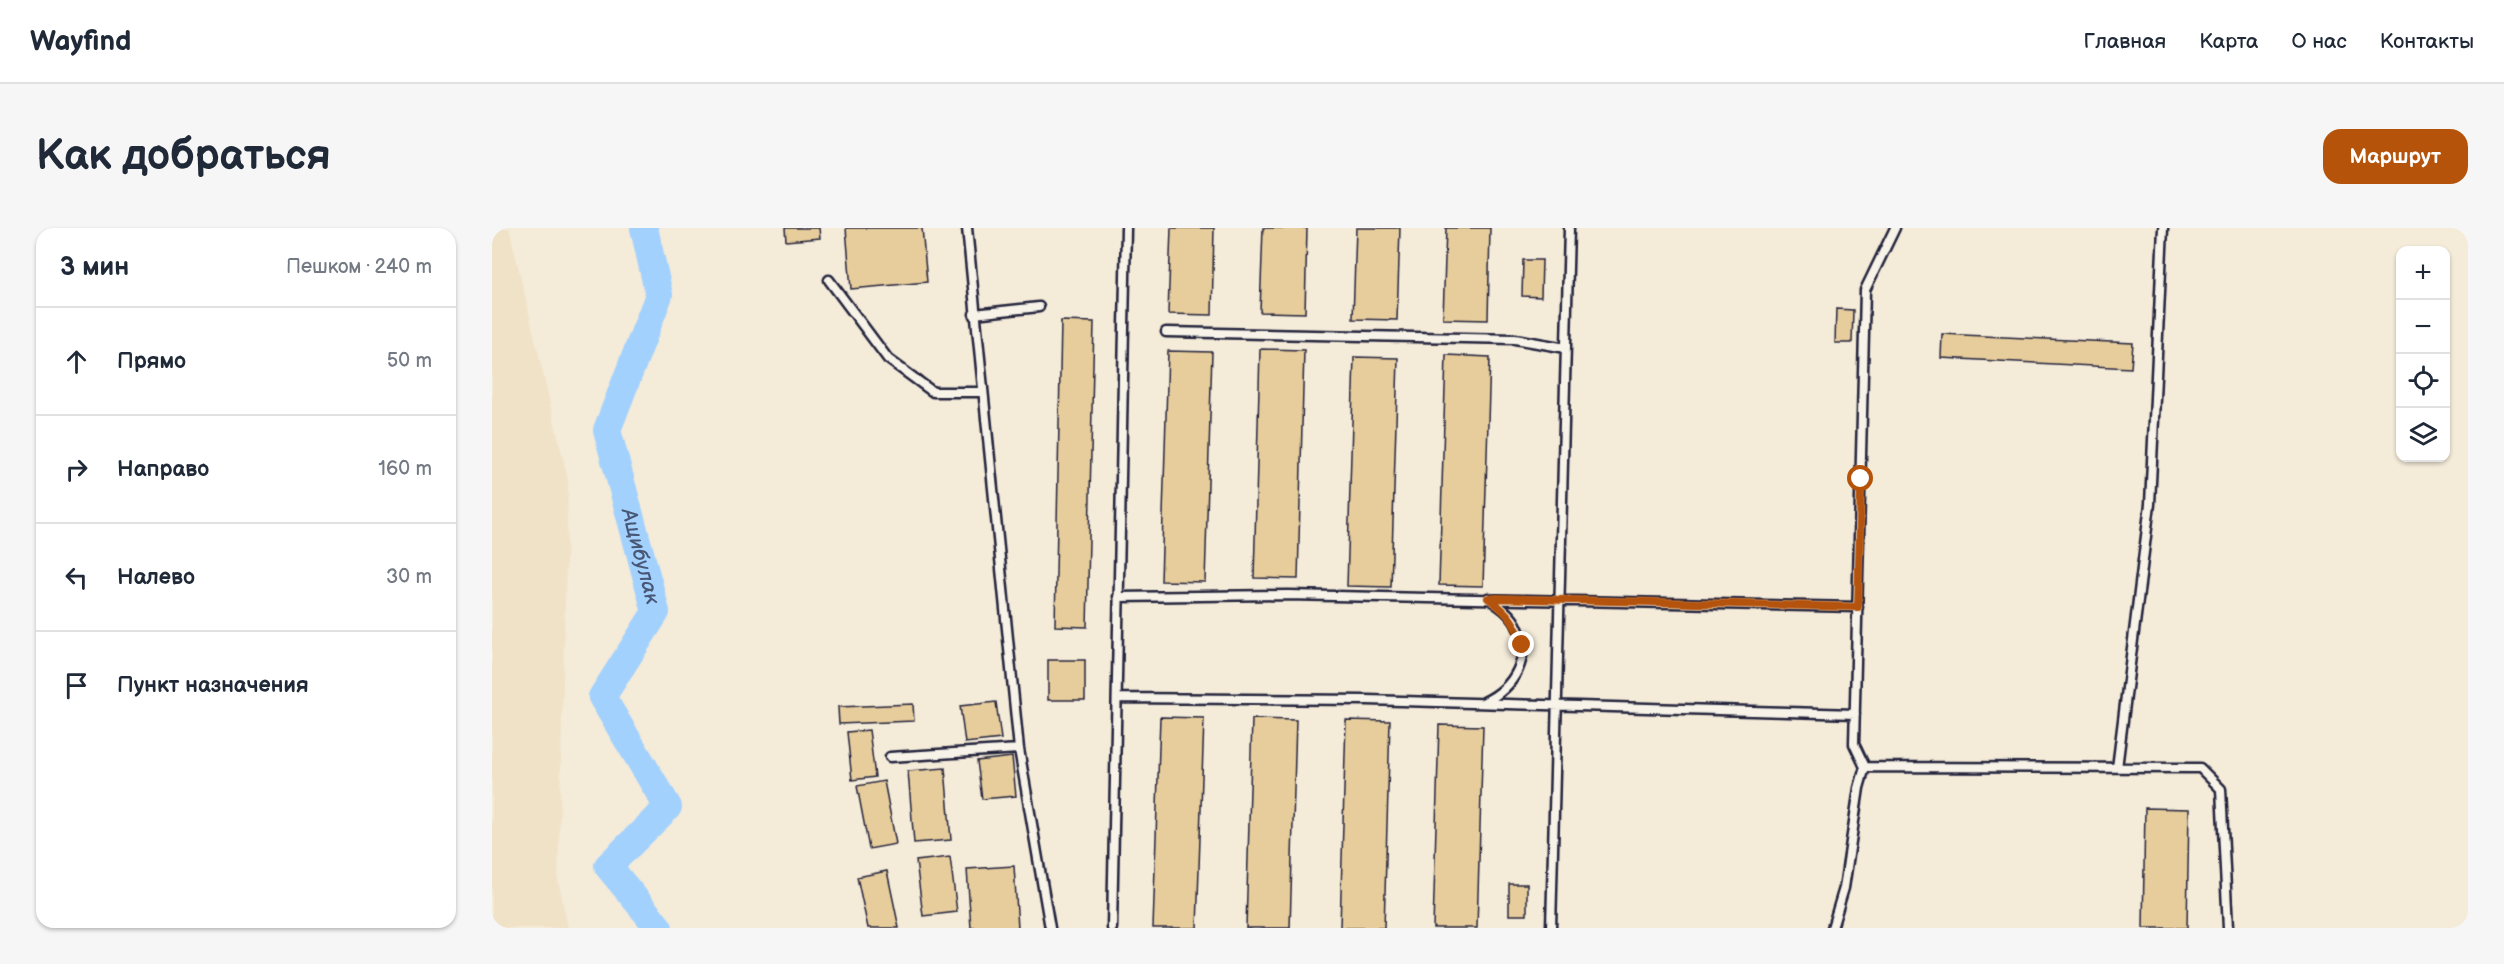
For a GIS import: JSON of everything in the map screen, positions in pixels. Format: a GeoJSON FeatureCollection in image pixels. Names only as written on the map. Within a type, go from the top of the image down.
{"type":"FeatureCollection","features":[{"type":"Feature","properties":{"kind":"lane"},"geometry":{"type":"LineString","coordinates":[[967,228],[1019,749],[1050,928]]}},
{"type":"Feature","properties":{"kind":"lane"},"geometry":{"type":"LineString","coordinates":[[1112,928],[1126,228]]}},
{"type":"Feature","properties":{"kind":"lane"},"geometry":{"type":"LineString","coordinates":[[1551,928],[1569,228]]}},
{"type":"Feature","properties":{"kind":"lane"},"geometry":{"type":"LineString","coordinates":[[1832,928],[1844,888],[1859,788],[1865,767],[1854,744],[1865,290],[1895,228]]}},
{"type":"Feature","properties":{"kind":"lane"},"geometry":{"type":"LineString","coordinates":[[2117,768],[2150,504],[2163,228]]}},
{"type":"Feature","properties":{"kind":"lane"},"geometry":{"type":"LineString","coordinates":[[829,280],[888,359],[933,392],[983,392]]}},
{"type":"Feature","properties":{"kind":"lane"},"geometry":{"type":"LineString","coordinates":[[975,314],[1040,307]]}},
{"type":"Feature","properties":{"kind":"lane"},"geometry":{"type":"LineString","coordinates":[[1166,332],[1515,339],[1566,348]]}},
{"type":"Feature","properties":{"kind":"lane"},"geometry":{"type":"LineString","coordinates":[[1118,597],[1288,595],[1858,607]]}},
{"type":"Feature","properties":{"kind":"lane"},"geometry":{"type":"LineString","coordinates":[[1481,703],[1500,694],[1514,678],[1521,664],[1522,645],[1516,624],[1505,611],[1488,598]]}},
{"type":"Feature","properties":{"kind":"lane"},"geometry":{"type":"LineString","coordinates":[[1117,698],[1481,703],[1855,714]]}},
{"type":"Feature","properties":{"kind":"lane"},"geometry":{"type":"LineString","coordinates":[[890,757],[1019,749]]}},
{"type":"Feature","properties":{"kind":"lane"},"geometry":{"type":"LineString","coordinates":[[1865,767],[2200,768],[2221,789],[2228,928]]}},
{"type":"Feature","properties":{"kind":"shaded area"},"geometry":{"type":"Polygon","coordinates":[[[492,228],[509,228],[568,480],[558,880],[568,928],[492,928],[492,228]]]}},
{"type":"Feature","properties":{"kind":"building"},"geometry":{"type":"Polygon","coordinates":[[[785,228],[819,228],[820,238],[786,241],[785,228]]]}},
{"type":"Feature","properties":{"kind":"building"},"geometry":{"type":"Polygon","coordinates":[[[846,228],[922,228],[927,282],[851,289],[846,228]]]}},
{"type":"Feature","properties":{"kind":"building"},"geometry":{"type":"Polygon","coordinates":[[[1171,228],[1214,228],[1212,315],[1168,314],[1171,228]]]}},
{"type":"Feature","properties":{"kind":"building"},"geometry":{"type":"Polygon","coordinates":[[[1263,228],[1307,228],[1305,313],[1260,312],[1263,228]]]}},
{"type":"Feature","properties":{"kind":"building"},"geometry":{"type":"Polygon","coordinates":[[[1356,228],[1400,228],[1397,320],[1353,319],[1356,228]]]}},
{"type":"Feature","properties":{"kind":"building"},"geometry":{"type":"Polygon","coordinates":[[[1446,228],[1490,228],[1488,320],[1443,319],[1446,228]]]}},
{"type":"Feature","properties":{"kind":"building"},"geometry":{"type":"Polygon","coordinates":[[[1523,260],[1542,260],[1541,297],[1522,296],[1523,260]]]}},
{"type":"Feature","properties":{"kind":"building"},"geometry":{"type":"Polygon","coordinates":[[[1836,309],[1853,310],[1852,343],[1835,343],[1836,309]]]}},
{"type":"Feature","properties":{"kind":"building"},"geometry":{"type":"Polygon","coordinates":[[[1061,321],[1094,322],[1087,627],[1055,626],[1061,321]]]}},
{"type":"Feature","properties":{"kind":"building"},"geometry":{"type":"Polygon","coordinates":[[[1942,334],[2133,343],[2131,368],[1941,358],[1942,334]]]}},
{"type":"Feature","properties":{"kind":"building"},"geometry":{"type":"Polygon","coordinates":[[[1260,349],[1304,350],[1298,579],[1254,578],[1260,349]]]}},
{"type":"Feature","properties":{"kind":"building"},"geometry":{"type":"Polygon","coordinates":[[[1168,351],[1212,352],[1205,582],[1161,581],[1168,351]]]}},
{"type":"Feature","properties":{"kind":"building"},"geometry":{"type":"Polygon","coordinates":[[[1446,355],[1490,357],[1483,586],[1439,585],[1446,355]]]}},
{"type":"Feature","properties":{"kind":"building"},"geometry":{"type":"Polygon","coordinates":[[[1354,357],[1398,358],[1391,587],[1347,586],[1354,357]]]}},
{"type":"Feature","properties":{"kind":"building"},"geometry":{"type":"Polygon","coordinates":[[[1048,660],[1085,660],[1085,700],[1048,700],[1048,660]]]}},
{"type":"Feature","properties":{"kind":"building"},"geometry":{"type":"Polygon","coordinates":[[[996,702],[1001,739],[965,743],[960,706],[996,702]]]}},
{"type":"Feature","properties":{"kind":"building"},"geometry":{"type":"Polygon","coordinates":[[[913,704],[914,721],[839,724],[838,707],[913,704]]]}},
{"type":"Feature","properties":{"kind":"building"},"geometry":{"type":"Polygon","coordinates":[[[1160,717],[1204,718],[1197,928],[1153,928],[1160,717]]]}},
{"type":"Feature","properties":{"kind":"building"},"geometry":{"type":"Polygon","coordinates":[[[1252,719],[1296,720],[1290,928],[1246,928],[1252,719]]]}},
{"type":"Feature","properties":{"kind":"building"},"geometry":{"type":"Polygon","coordinates":[[[1346,720],[1390,721],[1384,928],[1340,928],[1346,720]]]}},
{"type":"Feature","properties":{"kind":"building"},"geometry":{"type":"Polygon","coordinates":[[[1439,725],[1483,726],[1477,928],[1433,928],[1439,725]]]}},
{"type":"Feature","properties":{"kind":"building"},"geometry":{"type":"Polygon","coordinates":[[[869,730],[875,777],[852,780],[847,732],[869,730]]]}},
{"type":"Feature","properties":{"kind":"building"},"geometry":{"type":"Polygon","coordinates":[[[1012,757],[1016,796],[982,799],[977,761],[1012,757]]]}},
{"type":"Feature","properties":{"kind":"building"},"geometry":{"type":"Polygon","coordinates":[[[945,768],[951,840],[914,843],[908,771],[945,768]]]}},
{"type":"Feature","properties":{"kind":"building"},"geometry":{"type":"Polygon","coordinates":[[[884,781],[896,844],[869,849],[857,786],[884,781]]]}},
{"type":"Feature","properties":{"kind":"building"},"geometry":{"type":"Polygon","coordinates":[[[2145,808],[2189,809],[2187,928],[2143,928],[2145,808]]]}},
{"type":"Feature","properties":{"kind":"building"},"geometry":{"type":"Polygon","coordinates":[[[950,857],[957,912],[923,916],[916,861],[950,857]]]}},
{"type":"Feature","properties":{"kind":"building"},"geometry":{"type":"Polygon","coordinates":[[[1014,866],[1018,928],[971,928],[967,869],[1014,866]]]}},
{"type":"Feature","properties":{"kind":"building"},"geometry":{"type":"Polygon","coordinates":[[[887,871],[899,928],[868,928],[857,877],[887,871]]]}},
{"type":"Feature","properties":{"kind":"building"},"geometry":{"type":"Polygon","coordinates":[[[1509,884],[1527,884],[1527,915],[1509,915],[1509,884]]]}},
{"type":"Feature","properties":{"kind":"waterway","name":"Ащибулак"},"geometry":{"type":"LineString","coordinates":[[644,228],[659,295],[607,430],[656,612],[602,697],[668,807],[608,866],[659,928]]}},
{"type":"Feature","properties":{"kind":"route"},"geometry":{"type":"LineString","coordinates":[[1522,645],[1516,624],[1505,611],[1488,598],[1858,607],[1861,479]]}}]}
